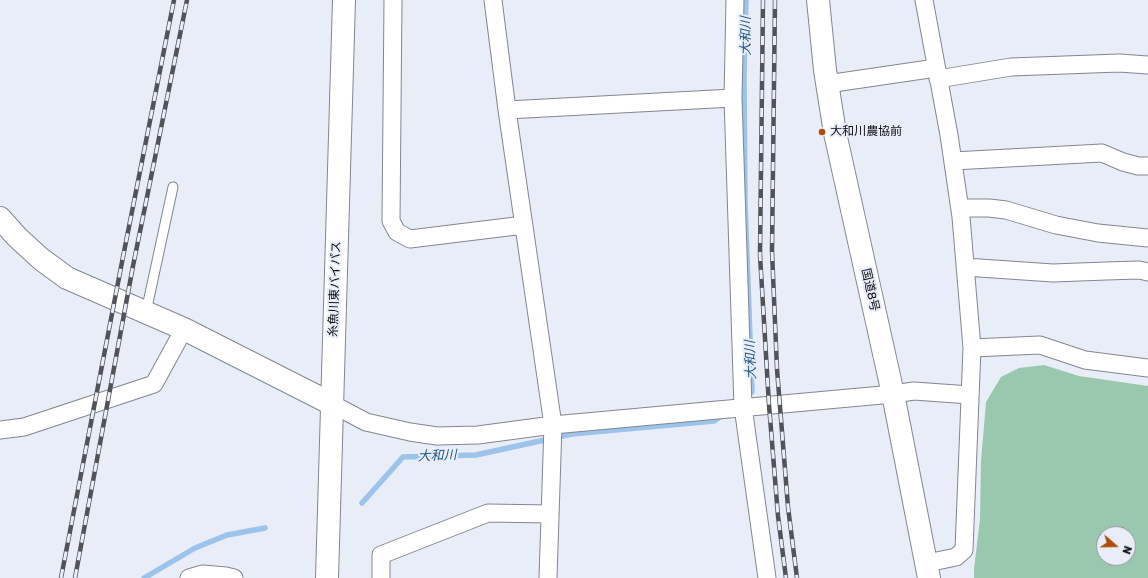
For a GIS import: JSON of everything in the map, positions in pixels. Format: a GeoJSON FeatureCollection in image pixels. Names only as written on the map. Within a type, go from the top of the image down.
{"type":"FeatureCollection","features":[{"type":"Feature","properties":{"kind":"main road","name":"糸魚川東バイパス"},"geometry":{"type":"LineString","coordinates":[[327,578],[344,0]]}},
{"type":"Feature","properties":{"kind":"main road","name":"国道8号"},"geometry":{"type":"LineString","coordinates":[[818,0],[827,84],[835,133],[893,394],[928,571]]}},
{"type":"Feature","properties":{"kind":"main road"},"geometry":{"type":"LineString","coordinates":[[0,218],[17,237],[41,259],[67,278],[184,329],[332,404]]}},
{"type":"Feature","properties":{"kind":"street"},"geometry":{"type":"LineString","coordinates":[[392,0],[391,221],[397,232],[410,239],[524,225]]}},
{"type":"Feature","properties":{"kind":"street"},"geometry":{"type":"LineString","coordinates":[[493,0],[507,110],[553,425],[548,578]]}},
{"type":"Feature","properties":{"kind":"street"},"geometry":{"type":"LineString","coordinates":[[735,0],[733,98],[743,407],[767,578]]}},
{"type":"Feature","properties":{"kind":"street"},"geometry":{"type":"LineString","coordinates":[[924,0],[960,208],[972,348],[964,550],[956,557],[928,571]]}},
{"type":"Feature","properties":{"kind":"street"},"geometry":{"type":"LineString","coordinates":[[827,84],[1011,67],[1119,63],[1148,66]]}},
{"type":"Feature","properties":{"kind":"street"},"geometry":{"type":"LineString","coordinates":[[507,110],[733,98]]}},
{"type":"Feature","properties":{"kind":"street"},"geometry":{"type":"LineString","coordinates":[[953,161],[1102,153],[1123,162],[1138,166],[1148,166]]}},
{"type":"Feature","properties":{"kind":"street"},"geometry":{"type":"LineString","coordinates":[[960,208],[988,208],[1006,210],[1056,225],[1098,233],[1148,238]]}},
{"type":"Feature","properties":{"kind":"street"},"geometry":{"type":"LineString","coordinates":[[965,267],[1052,273],[1140,270],[1148,272]]}},
{"type":"Feature","properties":{"kind":"street"},"geometry":{"type":"LineString","coordinates":[[0,430],[24,427],[154,384],[184,329]]}},
{"type":"Feature","properties":{"kind":"street"},"geometry":{"type":"LineString","coordinates":[[972,348],[1040,345],[1085,360],[1148,368]]}},
{"type":"Feature","properties":{"kind":"street"},"geometry":{"type":"LineString","coordinates":[[332,404],[366,422],[410,432],[437,436],[478,435],[553,425],[914,391],[970,395]]}},
{"type":"Feature","properties":{"kind":"street"},"geometry":{"type":"LineString","coordinates":[[381,578],[382,555],[488,512],[550,514]]}},
{"type":"Feature","properties":{"kind":"street"},"geometry":{"type":"LineString","coordinates":[[190,578],[203,574],[234,578]]}},
{"type":"Feature","properties":{"kind":"lane"},"geometry":{"type":"LineString","coordinates":[[146,312],[172,187]]}},
{"type":"Feature","properties":{"kind":"green space"},"geometry":{"type":"Polygon","coordinates":[[[1044,365],[1079,376],[1148,386],[1148,578],[974,578],[980,519],[981,461],[986,402],[1001,377],[1019,368],[1044,365]]]}},
{"type":"Feature","properties":{"kind":"waterway","name":"大和川"},"geometry":{"type":"LineString","coordinates":[[746,0],[744,74],[745,201],[752,392],[746,396]]}},
{"type":"Feature","properties":{"kind":"waterway","name":"大和川"},"geometry":{"type":"LineString","coordinates":[[362,503],[403,457],[476,455],[572,434],[714,421],[724,414]]}},
{"type":"Feature","properties":{"kind":"waterway","name":"大和川"},"geometry":{"type":"LineString","coordinates":[[144,578],[195,548],[227,535],[265,528]]}},
{"type":"Feature","properties":{"kind":"railway"},"geometry":{"type":"LineString","coordinates":[[61,578],[174,0]]}},
{"type":"Feature","properties":{"kind":"railway"},"geometry":{"type":"LineString","coordinates":[[75,578],[133,266],[187,0]]}},
{"type":"Feature","properties":{"kind":"railway"},"geometry":{"type":"LineString","coordinates":[[763,0],[760,255],[769,405],[778,516],[786,578]]}},
{"type":"Feature","properties":{"kind":"railway"},"geometry":{"type":"LineString","coordinates":[[775,0],[772,251],[777,369],[788,507],[797,578]]}},
{"type":"Feature","properties":{"kind":"place","name":"大和川農協前"},"geometry":{"type":"Point","coordinates":[822,132]}}]}
